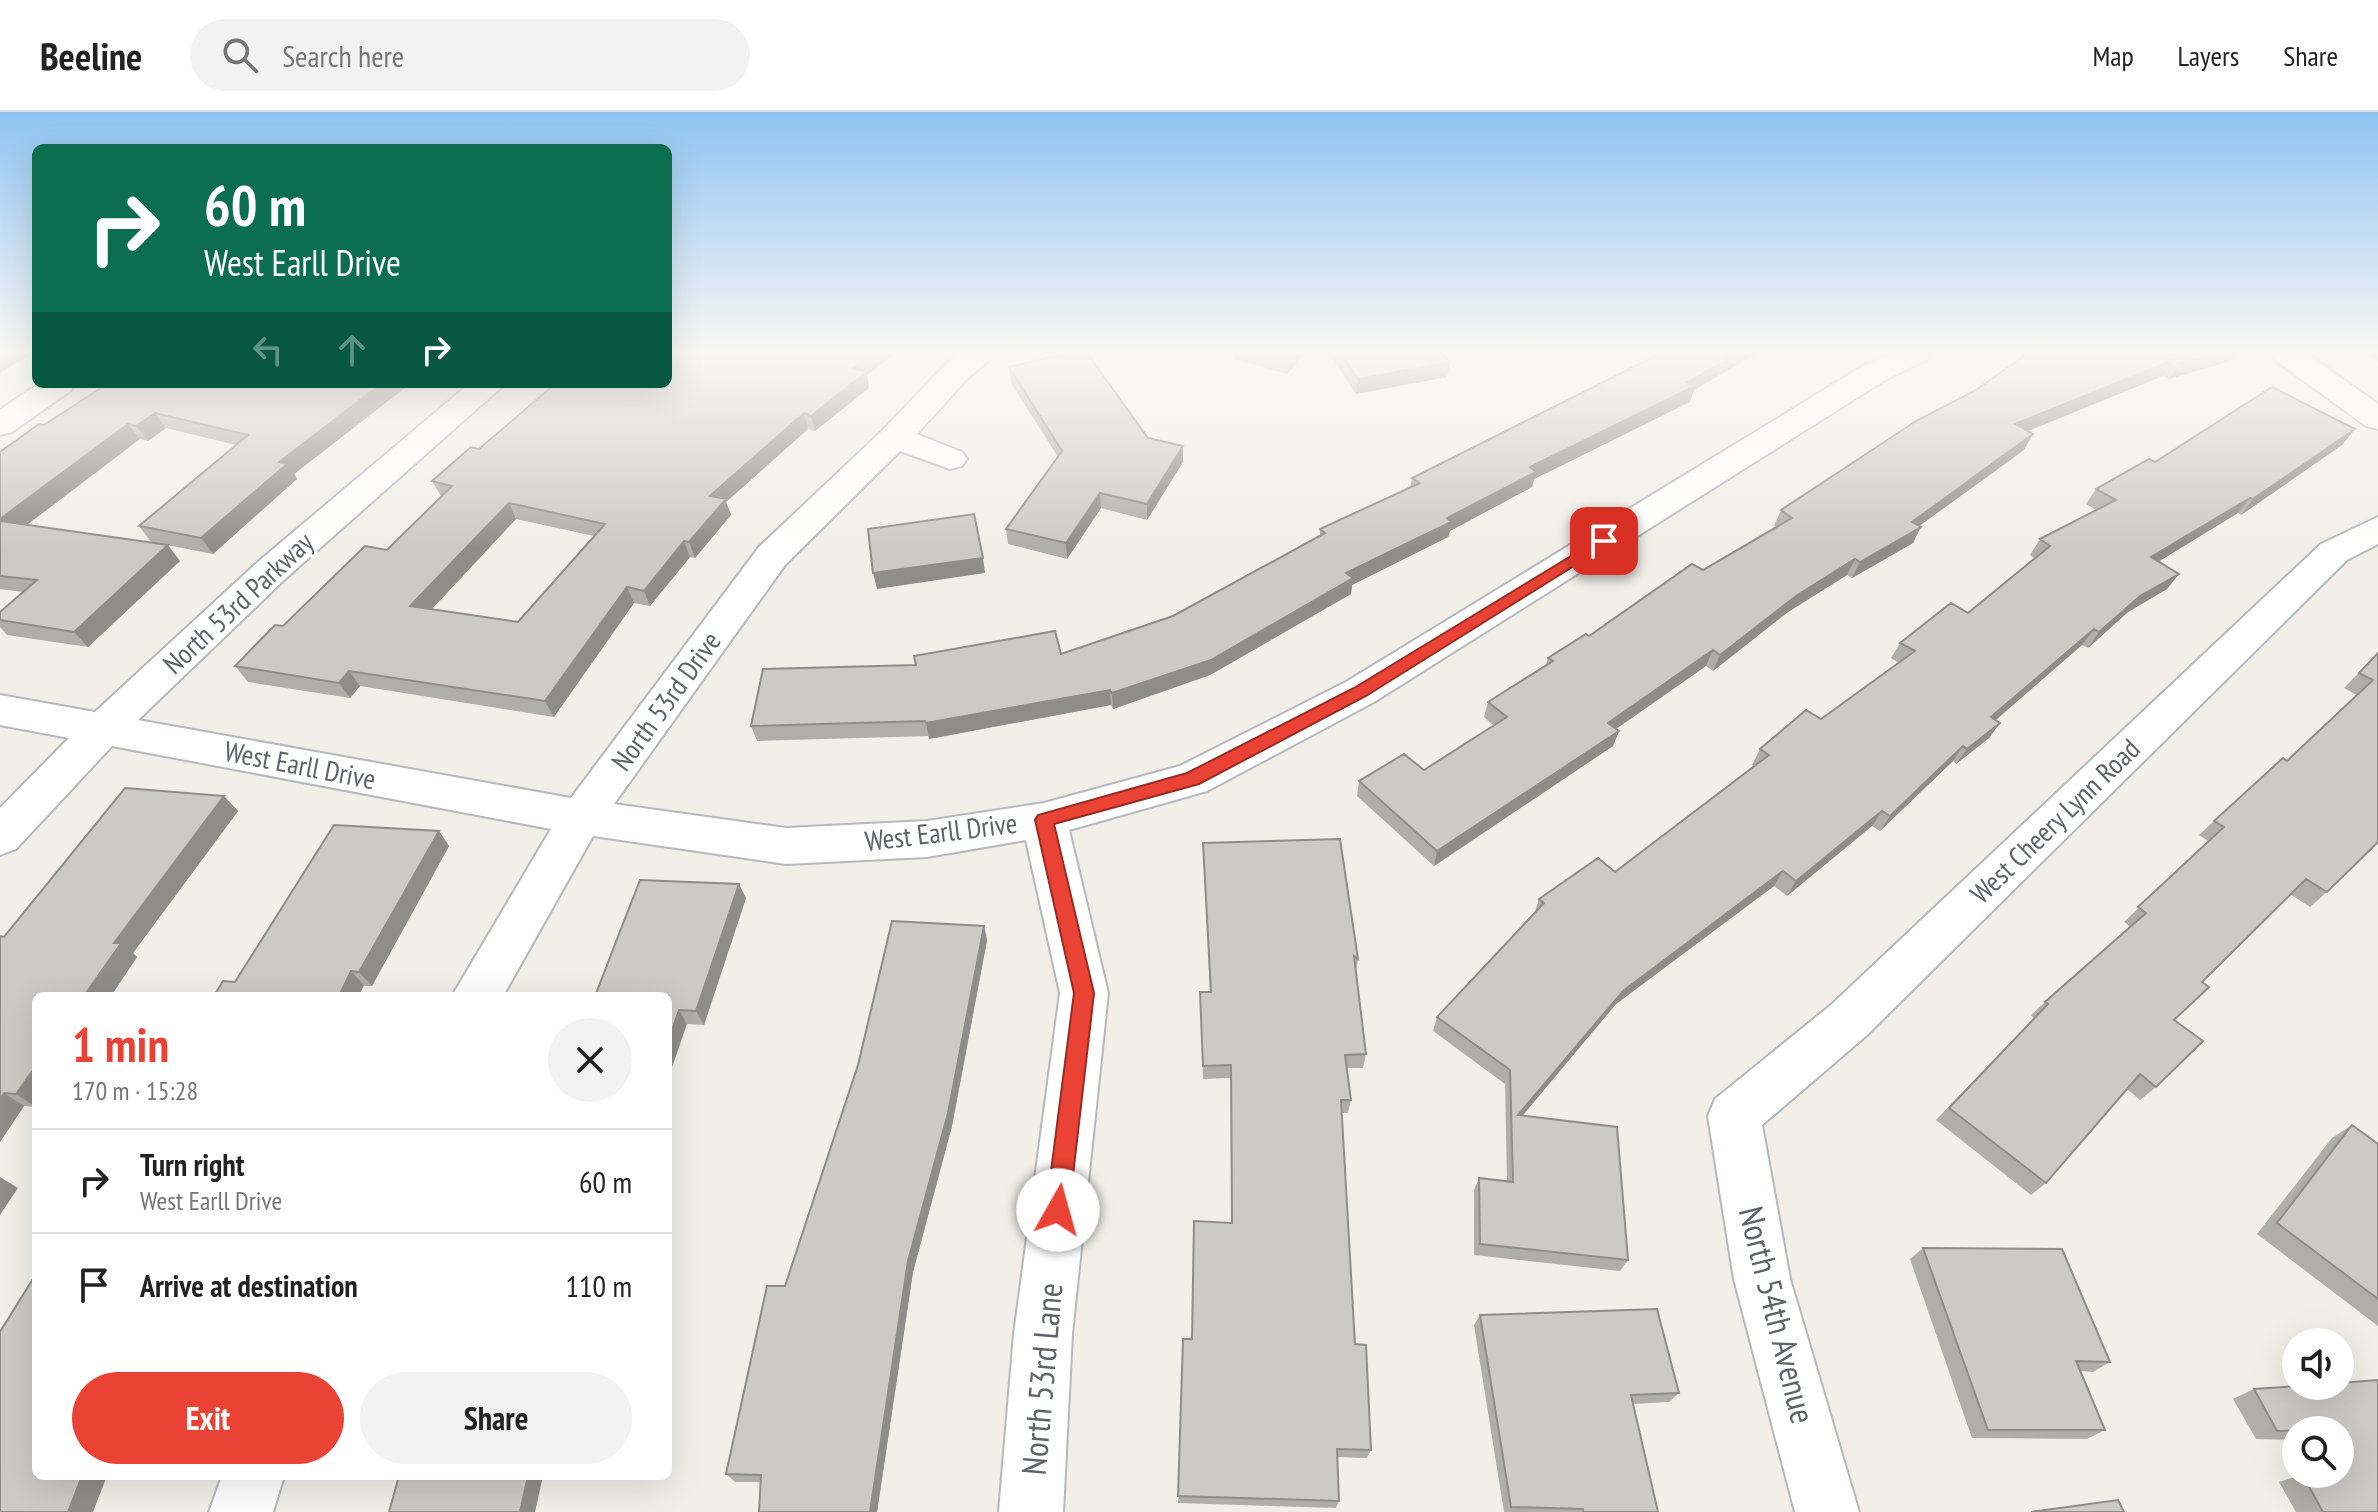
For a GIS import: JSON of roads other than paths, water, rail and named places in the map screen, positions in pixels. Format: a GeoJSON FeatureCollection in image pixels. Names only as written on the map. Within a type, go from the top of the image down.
{"type":"FeatureCollection","features":[{"type":"Feature","properties":{"kind":"street","name":"North 53rd Parkway"},"geometry":{"type":"LineString","coordinates":[[0,837],[104,728],[373,480],[448,418]]}},
{"type":"Feature","properties":{"kind":"street","name":"North 53rd Drive"},"geometry":{"type":"LineString","coordinates":[[479,992],[581,817],[772,556],[912,418]]}},
{"type":"Feature","properties":{"kind":"street","name":"West Earll Drive"},"geometry":{"type":"LineString","coordinates":[[0,710],[581,817],[786,846],[927,839],[1044,820],[1192,779],[1360,692],[1801,418]]}},
{"type":"Feature","properties":{"kind":"street"},"geometry":{"type":"LineString","coordinates":[[895,437],[950,459]]}},
{"type":"Feature","properties":{"kind":"street","name":"West Cheery Lynn Road"},"geometry":{"type":"LineString","coordinates":[[1734,1116],[1849,1020],[2334,552],[2378,529]]}},
{"type":"Feature","properties":{"kind":"street","name":"North 53rd Lane"},"geometry":{"type":"LineString","coordinates":[[1031,1512],[1043,1334],[1084,993],[1044,820]]}},
{"type":"Feature","properties":{"kind":"street","name":"North 54th Avenue"},"geometry":{"type":"LineString","coordinates":[[1734,1116],[1762,1279],[1827,1512]]}},
{"type":"Feature","properties":{"kind":"street"},"geometry":{"type":"LineString","coordinates":[[241,1512],[252,1480]]}}]}
